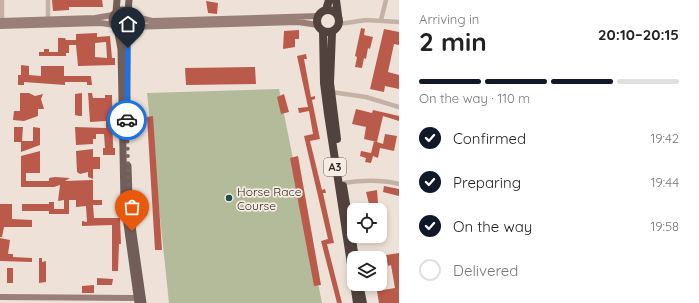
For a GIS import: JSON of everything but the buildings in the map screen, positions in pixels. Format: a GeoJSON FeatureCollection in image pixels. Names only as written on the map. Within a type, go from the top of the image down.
{"type":"FeatureCollection","features":[{"type":"Feature","properties":{"kind":"highway"},"geometry":{"type":"LineString","coordinates":[[329,0],[320,24],[332,32],[339,24],[336,0]]}},
{"type":"Feature","properties":{"kind":"highway"},"geometry":{"type":"LineString","coordinates":[[326,10],[332,11],[338,15]]}},
{"type":"Feature","properties":{"kind":"highway","name":"A3"},"geometry":{"type":"LineString","coordinates":[[320,24],[324,83],[356,303]]}},
{"type":"Feature","properties":{"kind":"highway","name":"A3"},"geometry":{"type":"LineString","coordinates":[[332,32],[331,92],[354,251]]}},
{"type":"Feature","properties":{"kind":"highway"},"geometry":{"type":"LineString","coordinates":[[360,291],[363,303]]}},
{"type":"Feature","properties":{"kind":"main road"},"geometry":{"type":"LineString","coordinates":[[117,0],[115,13],[112,18],[121,49],[125,91],[129,203],[144,303]]}},
{"type":"Feature","properties":{"kind":"main road"},"geometry":{"type":"LineString","coordinates":[[0,297],[9,300],[138,300],[124,202],[125,91],[128,28],[131,24],[129,0]]}},
{"type":"Feature","properties":{"kind":"main road"},"geometry":{"type":"LineString","coordinates":[[1,23],[95,18],[122,10],[147,21],[320,24]]}},
{"type":"Feature","properties":{"kind":"main road"},"geometry":{"type":"LineString","coordinates":[[1,23],[101,23],[115,27],[128,28],[298,22],[320,24]]}},
{"type":"Feature","properties":{"kind":"street"},"geometry":{"type":"LineString","coordinates":[[1,23],[2,0]]}},
{"type":"Feature","properties":{"kind":"street"},"geometry":{"type":"LineString","coordinates":[[48,0],[48,20]]}},
{"type":"Feature","properties":{"kind":"street"},"geometry":{"type":"LineString","coordinates":[[381,20],[386,0]]}},
{"type":"Feature","properties":{"kind":"street"},"geometry":{"type":"LineString","coordinates":[[339,24],[366,20],[399,22]]}},
{"type":"Feature","properties":{"kind":"street"},"geometry":{"type":"LineString","coordinates":[[331,92],[366,97],[399,107]]}},
{"type":"Feature","properties":{"kind":"street"},"geometry":{"type":"LineString","coordinates":[[343,183],[360,180],[388,181],[399,184]]}},
{"type":"Feature","properties":{"kind":"green space","name":"Horse Race Course"},"geometry":{"type":"Polygon","coordinates":[[[279,89],[322,303],[169,303],[147,93],[279,89]]]}},
{"type":"Feature","properties":{"kind":"way so far"},"geometry":{"type":"LineString","coordinates":[[127,120],[129,203],[132,231]]}},
{"type":"Feature","properties":{"kind":"place","name":"Horse Race Course"},"geometry":{"type":"Point","coordinates":[229,198]}},
{"type":"Feature","properties":{"kind":"route"},"geometry":{"type":"LineString","coordinates":[[127,120],[128,48]]}}]}
